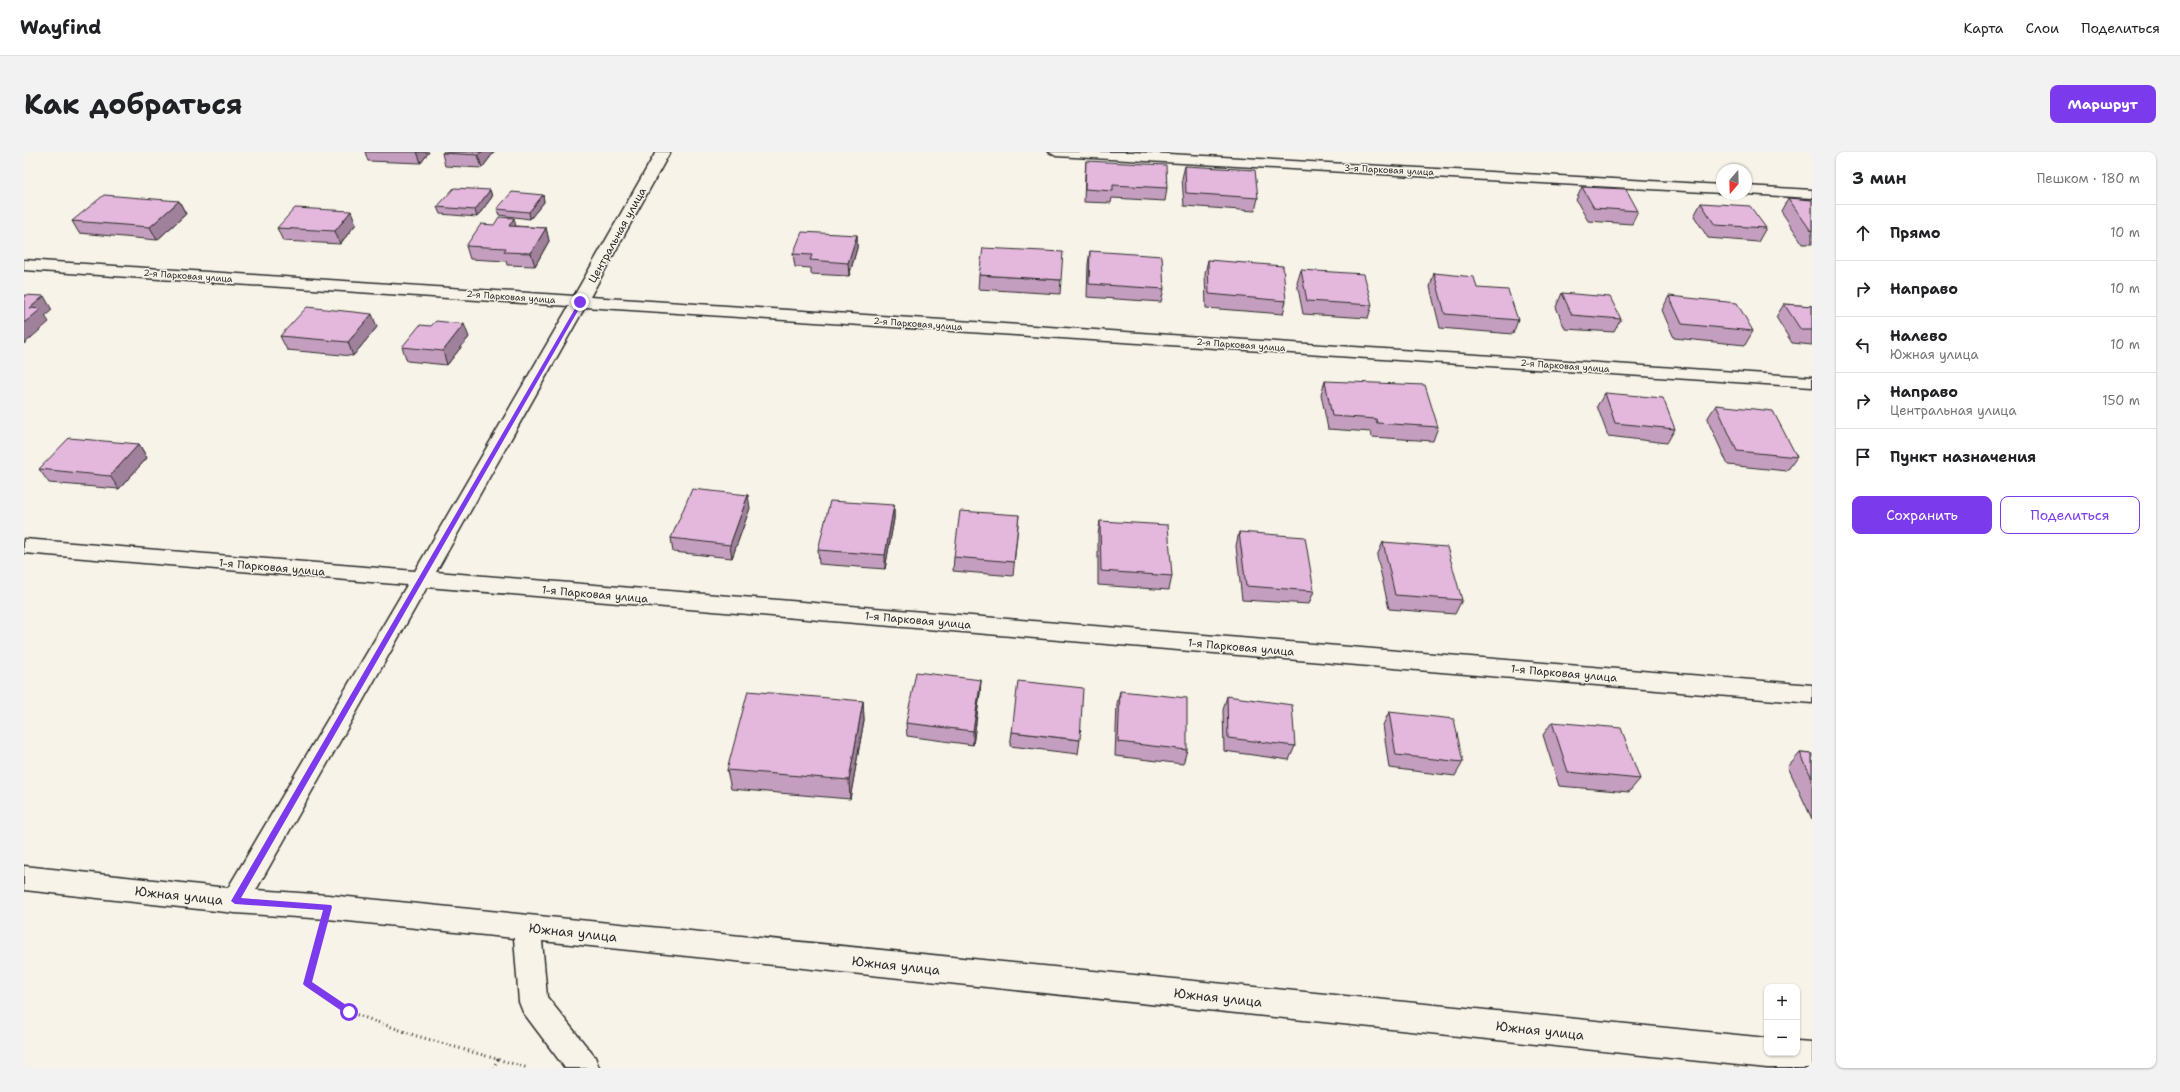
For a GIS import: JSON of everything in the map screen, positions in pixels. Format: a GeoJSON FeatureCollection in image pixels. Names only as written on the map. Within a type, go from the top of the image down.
{"type":"FeatureCollection","features":[{"type":"Feature","properties":{"kind":"street","name":"Центральная улица"},"geometry":{"type":"LineString","coordinates":[[235,901],[422,580],[580,302],[663,152]]}},
{"type":"Feature","properties":{"kind":"street","name":"3-я Парковая улица"},"geometry":{"type":"LineString","coordinates":[[1056,152],[1716,189]]}},
{"type":"Feature","properties":{"kind":"street"},"geometry":{"type":"LineString","coordinates":[[1752,190],[1812,194]]}},
{"type":"Feature","properties":{"kind":"street","name":"2-я Парковая улица"},"geometry":{"type":"LineString","coordinates":[[24,265],[1812,382]]}},
{"type":"Feature","properties":{"kind":"street","name":"1-я Парковая улица"},"geometry":{"type":"LineString","coordinates":[[24,546],[1812,694]]}},
{"type":"Feature","properties":{"kind":"street","name":"Южная улица"},"geometry":{"type":"LineString","coordinates":[[24,878],[235,901],[328,907],[1764,1053]]}},
{"type":"Feature","properties":{"kind":"street"},"geometry":{"type":"LineString","coordinates":[[527,928],[533,1002],[584,1068]]}},
{"type":"Feature","properties":{"kind":"street"},"geometry":{"type":"LineString","coordinates":[[1800,1056],[1812,1057]]}},
{"type":"Feature","properties":{"kind":"path"},"geometry":{"type":"LineString","coordinates":[[328,907],[308,984],[349,1012],[417,1036],[528,1068]]}},
{"type":"Feature","properties":{"kind":"path"},"geometry":{"type":"LineString","coordinates":[[493,1068],[498,1059]]}},
{"type":"Feature","properties":{"kind":"building"},"geometry":{"type":"Polygon","coordinates":[[[481,152],[478,155],[442,153],[481,152]]]}},
{"type":"Feature","properties":{"kind":"building"},"geometry":{"type":"Polygon","coordinates":[[[1086,161],[1166,165],[1167,188],[1113,185],[1113,191],[1085,189],[1086,161]]]}},
{"type":"Feature","properties":{"kind":"building"},"geometry":{"type":"Polygon","coordinates":[[[1185,166],[1255,170],[1258,198],[1186,193],[1185,166]]]}},
{"type":"Feature","properties":{"kind":"building"},"geometry":{"type":"Polygon","coordinates":[[[1582,187],[1626,189],[1638,211],[1594,208],[1582,187]]]}},
{"type":"Feature","properties":{"kind":"building"},"geometry":{"type":"Polygon","coordinates":[[[454,188],[490,190],[475,210],[437,207],[454,188]]]}},
{"type":"Feature","properties":{"kind":"building"},"geometry":{"type":"Polygon","coordinates":[[[512,192],[543,195],[529,212],[497,209],[512,192]]]}},
{"type":"Feature","properties":{"kind":"building"},"geometry":{"type":"Polygon","coordinates":[[[104,195],[179,201],[150,227],[72,221],[104,195]]]}},
{"type":"Feature","properties":{"kind":"building"},"geometry":{"type":"Polygon","coordinates":[[[1788,198],[1812,200],[1812,231],[1811,231],[1788,198]]]}},
{"type":"Feature","properties":{"kind":"building"},"geometry":{"type":"Polygon","coordinates":[[[1701,203],[1750,206],[1766,228],[1715,225],[1701,203]]]}},
{"type":"Feature","properties":{"kind":"building"},"geometry":{"type":"Polygon","coordinates":[[[295,208],[351,211],[335,231],[277,228],[295,208]]]}},
{"type":"Feature","properties":{"kind":"building"},"geometry":{"type":"Polygon","coordinates":[[[499,217],[514,218],[509,226],[546,228],[531,253],[504,252],[506,248],[466,246],[481,224],[494,225],[499,217]]]}},
{"type":"Feature","properties":{"kind":"building"},"geometry":{"type":"Polygon","coordinates":[[[802,232],[857,235],[848,263],[810,260],[812,255],[793,254],[802,232]]]}},
{"type":"Feature","properties":{"kind":"building"},"geometry":{"type":"Polygon","coordinates":[[[983,248],[1063,252],[1061,280],[979,275],[983,248]]]}},
{"type":"Feature","properties":{"kind":"building"},"geometry":{"type":"Polygon","coordinates":[[[1090,251],[1162,256],[1164,289],[1089,284],[1090,251]]]}},
{"type":"Feature","properties":{"kind":"building"},"geometry":{"type":"Polygon","coordinates":[[[1208,260],[1283,266],[1286,301],[1209,294],[1208,260]]]}},
{"type":"Feature","properties":{"kind":"building"},"geometry":{"type":"Polygon","coordinates":[[[1301,270],[1364,274],[1372,305],[1307,301],[1301,270]]]}},
{"type":"Feature","properties":{"kind":"building"},"geometry":{"type":"Polygon","coordinates":[[[1434,273],[1474,277],[1477,288],[1508,290],[1518,320],[1445,314],[1434,273]]]}},
{"type":"Feature","properties":{"kind":"building"},"geometry":{"type":"Polygon","coordinates":[[[1562,293],[1610,297],[1621,319],[1572,315],[1562,293]]]}},
{"type":"Feature","properties":{"kind":"building"},"geometry":{"type":"Polygon","coordinates":[[[24,295],[44,296],[30,308],[41,309],[24,323],[24,295]]]}},
{"type":"Feature","properties":{"kind":"building"},"geometry":{"type":"Polygon","coordinates":[[[1669,296],[1737,303],[1753,331],[1682,324],[1669,296]]]}},
{"type":"Feature","properties":{"kind":"building"},"geometry":{"type":"Polygon","coordinates":[[[1784,304],[1812,306],[1812,330],[1801,330],[1784,304]]]}},
{"type":"Feature","properties":{"kind":"building"},"geometry":{"type":"Polygon","coordinates":[[[307,307],[372,314],[348,342],[280,336],[307,307]]]}},
{"type":"Feature","properties":{"kind":"building"},"geometry":{"type":"Polygon","coordinates":[[[436,321],[464,324],[443,351],[402,347],[420,325],[431,326],[436,321]]]}},
{"type":"Feature","properties":{"kind":"building"},"geometry":{"type":"Polygon","coordinates":[[[1325,381],[1425,385],[1438,427],[1377,423],[1376,419],[1332,416],[1325,381]]]}},
{"type":"Feature","properties":{"kind":"building"},"geometry":{"type":"Polygon","coordinates":[[[1605,393],[1663,398],[1675,429],[1615,423],[1605,393]]]}},
{"type":"Feature","properties":{"kind":"building"},"geometry":{"type":"Polygon","coordinates":[[[1716,405],[1773,411],[1797,457],[1737,451],[1716,405]]]}},
{"type":"Feature","properties":{"kind":"building"},"geometry":{"type":"Polygon","coordinates":[[[69,438],[139,444],[110,476],[39,469],[69,438]]]}},
{"type":"Feature","properties":{"kind":"building"},"geometry":{"type":"Polygon","coordinates":[[[692,489],[748,495],[730,545],[671,538],[692,489]]]}},
{"type":"Feature","properties":{"kind":"building"},"geometry":{"type":"Polygon","coordinates":[[[830,501],[894,505],[885,555],[818,550],[830,501]]]}},
{"type":"Feature","properties":{"kind":"building"},"geometry":{"type":"Polygon","coordinates":[[[960,511],[1019,515],[1014,562],[954,557],[960,511]]]}},
{"type":"Feature","properties":{"kind":"building"},"geometry":{"type":"Polygon","coordinates":[[[1100,521],[1168,525],[1172,576],[1101,571],[1100,521]]]}},
{"type":"Feature","properties":{"kind":"building"},"geometry":{"type":"Polygon","coordinates":[[[1239,532],[1305,537],[1314,591],[1246,586],[1239,532]]]}},
{"type":"Feature","properties":{"kind":"building"},"geometry":{"type":"Polygon","coordinates":[[[1383,542],[1447,547],[1462,600],[1395,595],[1383,542]]]}},
{"type":"Feature","properties":{"kind":"building"},"geometry":{"type":"Polygon","coordinates":[[[916,672],[981,680],[973,731],[906,723],[916,672]]]}},
{"type":"Feature","properties":{"kind":"building"},"geometry":{"type":"Polygon","coordinates":[[[1018,681],[1083,688],[1080,740],[1012,732],[1018,681]]]}},
{"type":"Feature","properties":{"kind":"building"},"geometry":{"type":"Polygon","coordinates":[[[748,691],[863,701],[849,780],[727,770],[748,691]]]}},
{"type":"Feature","properties":{"kind":"building"},"geometry":{"type":"Polygon","coordinates":[[[1120,691],[1187,698],[1187,750],[1118,742],[1120,691]]]}},
{"type":"Feature","properties":{"kind":"building"},"geometry":{"type":"Polygon","coordinates":[[[1227,696],[1292,705],[1295,746],[1228,738],[1227,696]]]}},
{"type":"Feature","properties":{"kind":"building"},"geometry":{"type":"Polygon","coordinates":[[[1389,712],[1454,719],[1463,762],[1396,755],[1389,712]]]}},
{"type":"Feature","properties":{"kind":"building"},"geometry":{"type":"Polygon","coordinates":[[[1552,722],[1621,728],[1640,779],[1568,772],[1552,722]]]}},
{"type":"Feature","properties":{"kind":"building"},"geometry":{"type":"Polygon","coordinates":[[[1800,753],[1812,754],[1812,778],[1800,753]]]}},
{"type":"Feature","properties":{"kind":"route"},"geometry":{"type":"LineString","coordinates":[[349,1012],[308,984],[328,907],[235,901],[422,580],[580,302]]}}]}
